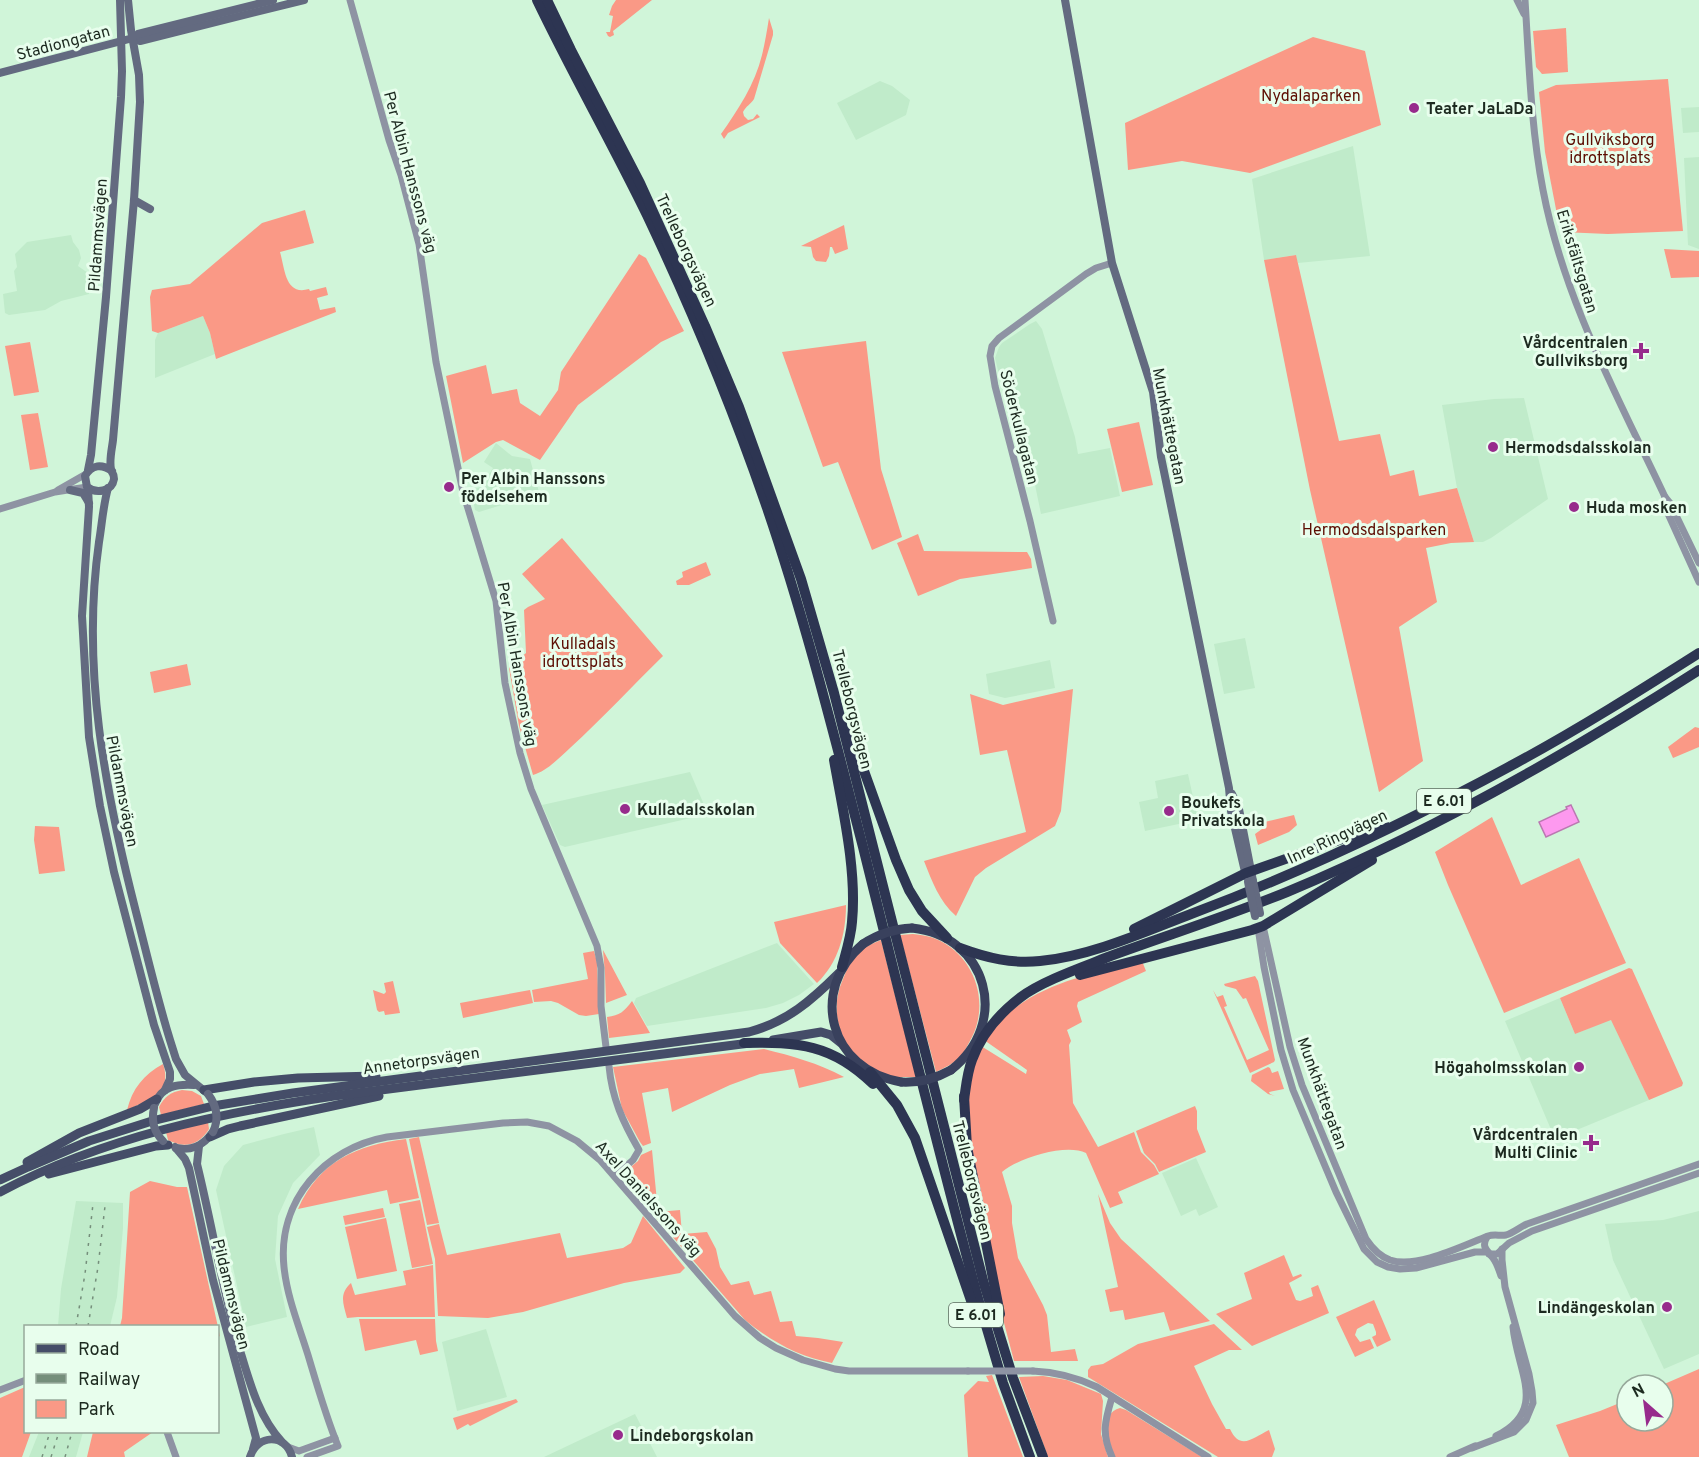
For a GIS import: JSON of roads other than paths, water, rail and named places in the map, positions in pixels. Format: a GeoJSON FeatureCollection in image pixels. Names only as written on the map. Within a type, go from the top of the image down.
{"type":"FeatureCollection","features":[{"type":"Feature","properties":{"kind":"highway","name":"Trelleborgsvägen"},"geometry":{"type":"LineString","coordinates":[[537,0],[646,214],[700,332],[765,504],[804,624],[831,721],[967,1260],[1003,1383],[1030,1457]]}},
{"type":"Feature","properties":{"kind":"highway","name":"Trelleborgsvägen"},"geometry":{"type":"LineString","coordinates":[[547,0],[654,213],[705,326],[731,387],[801,579],[834,693],[984,1284],[1013,1378],[1043,1457]]}},
{"type":"Feature","properties":{"kind":"highway","name":"Inre Ringvägen"},"geometry":{"type":"LineString","coordinates":[[954,943],[998,960],[1029,962],[1053,959],[1097,948],[1222,902],[1353,846],[1446,800],[1518,762],[1699,653]]}},
{"type":"Feature","properties":{"kind":"highway","name":"Inre Ringvägen"},"geometry":{"type":"LineString","coordinates":[[1023,995],[1082,967],[1223,917],[1291,890],[1443,818],[1526,775],[1699,670]]}},
{"type":"Feature","properties":{"kind":"highway"},"geometry":{"type":"LineString","coordinates":[[834,693],[846,718],[903,877],[916,902],[973,962],[984,987],[986,1006],[981,1033]]}},
{"type":"Feature","properties":{"kind":"highway"},"geometry":{"type":"LineString","coordinates":[[831,721],[833,754],[848,843],[854,899],[851,932],[833,990],[831,1008],[834,1026],[841,1043],[853,1059],[870,1072],[880,1077],[912,1083],[932,1079],[951,1070],[974,1046]]}},
{"type":"Feature","properties":{"kind":"highway"},"geometry":{"type":"LineString","coordinates":[[1029,962],[1070,953],[1120,935],[1249,877],[1446,800]]}},
{"type":"Feature","properties":{"kind":"highway"},"geometry":{"type":"LineString","coordinates":[[1025,1409],[996,1296],[967,1147],[964,1086],[967,1066],[974,1046],[988,1023],[1023,995],[1084,973],[1260,927],[1443,818]]}},
{"type":"Feature","properties":{"kind":"highway"},"geometry":{"type":"LineString","coordinates":[[840,970],[862,944],[891,930],[912,928],[930,931],[954,943]]}},
{"type":"Feature","properties":{"kind":"highway","name":"E 6.01"},"geometry":{"type":"LineString","coordinates":[[964,1100],[972,1059],[982,1038],[1023,995]]}},
{"type":"Feature","properties":{"kind":"highway"},"geometry":{"type":"LineString","coordinates":[[744,1043],[808,1046],[836,1057],[860,1072],[883,1095],[898,1115],[932,1184]]}},
{"type":"Feature","properties":{"kind":"highway","name":"E 6.01"},"geometry":{"type":"LineString","coordinates":[[870,1072],[897,1105],[920,1151],[987,1347],[1003,1383]]}},
{"type":"Feature","properties":{"kind":"main road","name":"Pildammsvägen"},"geometry":{"type":"LineString","coordinates":[[87,473],[92,455],[121,97],[120,0]]}},
{"type":"Feature","properties":{"kind":"main road","name":"Pildammsvägen"},"geometry":{"type":"LineString","coordinates":[[112,471],[112,440],[134,200],[140,102],[128,0]]}},
{"type":"Feature","properties":{"kind":"main road","name":"Stadiongatan"},"geometry":{"type":"LineString","coordinates":[[0,73],[133,38],[144,32],[273,0]]}},
{"type":"Feature","properties":{"kind":"main road","name":"Stadiongatan"},"geometry":{"type":"LineString","coordinates":[[133,38],[140,41],[304,0]]}},
{"type":"Feature","properties":{"kind":"main road","name":"Munkhättegatan"},"geometry":{"type":"LineString","coordinates":[[1065,0],[1112,263],[1153,392],[1161,457],[1229,788],[1239,809],[1249,877],[1260,927]]}},
{"type":"Feature","properties":{"kind":"main road"},"geometry":{"type":"LineString","coordinates":[[136,57],[140,46],[146,39]]}},
{"type":"Feature","properties":{"kind":"main road"},"geometry":{"type":"LineString","coordinates":[[134,200],[150,209]]}},
{"type":"Feature","properties":{"kind":"main road"},"geometry":{"type":"LineString","coordinates":[[99,466],[112,471],[113,480],[108,488],[97,492],[88,488],[85,480],[87,473],[99,466]]}},
{"type":"Feature","properties":{"kind":"main road","name":"Pildammsvägen"},"geometry":{"type":"LineString","coordinates":[[88,488],[82,616],[89,737],[114,872],[154,1025],[170,1072],[170,1079],[165,1090]]}},
{"type":"Feature","properties":{"kind":"main road","name":"Pildammsvägen"},"geometry":{"type":"LineString","coordinates":[[108,488],[104,502],[94,584],[92,646],[96,711],[114,819],[164,1020],[180,1068],[203,1090],[216,1107],[217,1119],[211,1135]]}},
{"type":"Feature","properties":{"kind":"main road"},"geometry":{"type":"LineString","coordinates":[[70,490],[83,493],[89,503]]}},
{"type":"Feature","properties":{"kind":"main road","name":"Annetorpsvägen"},"geometry":{"type":"LineString","coordinates":[[0,1179],[90,1141],[152,1121],[213,1106],[293,1093],[749,1032],[781,1021],[797,1011],[820,992],[840,970]]}},
{"type":"Feature","properties":{"kind":"main road","name":"Annetorpsvägen"},"geometry":{"type":"LineString","coordinates":[[0,1193],[38,1174],[98,1150],[155,1131],[280,1104],[816,1032],[826,1033],[841,1043]]}},
{"type":"Feature","properties":{"kind":"main road"},"geometry":{"type":"LineString","coordinates":[[0,1179],[79,1133],[155,1104],[165,1090],[180,1084],[203,1090],[298,1078],[447,1072]]}},
{"type":"Feature","properties":{"kind":"main road"},"geometry":{"type":"LineString","coordinates":[[0,1193],[59,1171],[156,1146],[169,1144],[190,1149],[199,1146],[211,1135],[228,1129],[394,1093],[476,1078]]}},
{"type":"Feature","properties":{"kind":"main road","name":"Pildammsvägen"},"geometry":{"type":"LineString","coordinates":[[155,1104],[152,1117],[157,1134],[185,1159],[189,1168],[213,1280],[231,1333]]}},
{"type":"Feature","properties":{"kind":"main road","name":"Pildammsvägen"},"geometry":{"type":"LineString","coordinates":[[199,1146],[197,1164],[231,1333],[256,1438],[251,1454]]}},
{"type":"Feature","properties":{"kind":"main road","name":"Pildammsvägen"},"geometry":{"type":"LineString","coordinates":[[234,1345],[267,1422],[285,1444],[292,1457]]}},
{"type":"Feature","properties":{"kind":"main road","name":"Pildammsvägen"},"geometry":{"type":"LineString","coordinates":[[251,1454],[258,1444],[270,1439],[285,1444]]}},
{"type":"Feature","properties":{"kind":"street","name":"Per Albin Hanssons väg"},"geometry":{"type":"LineString","coordinates":[[350,0],[419,244],[436,362],[463,492],[496,601],[505,683],[520,753],[535,799],[597,946],[601,968],[601,1006],[606,1047]]}},
{"type":"Feature","properties":{"kind":"street","name":"Eriksfältsgatan"},"geometry":{"type":"LineString","coordinates":[[1518,0],[1525,16]]}},
{"type":"Feature","properties":{"kind":"street","name":"Eriksfältsgatan"},"geometry":{"type":"LineString","coordinates":[[1525,0],[1533,116],[1540,170],[1559,256],[1586,331],[1699,563]]}},
{"type":"Feature","properties":{"kind":"street","name":"Söderkullagatan"},"geometry":{"type":"LineString","coordinates":[[1053,621],[995,386],[990,353],[992,346],[999,338],[1086,274],[1112,263]]}},
{"type":"Feature","properties":{"kind":"street"},"geometry":{"type":"LineString","coordinates":[[55,492],[87,473]]}},
{"type":"Feature","properties":{"kind":"street"},"geometry":{"type":"LineString","coordinates":[[0,510],[55,492],[88,488]]}},
{"type":"Feature","properties":{"kind":"street","name":"Eriksfältsgatan"},"geometry":{"type":"LineString","coordinates":[[1665,497],[1665,507],[1699,582]]}},
{"type":"Feature","properties":{"kind":"street","name":"Munkhättegatan"},"geometry":{"type":"LineString","coordinates":[[1260,927],[1290,1047],[1302,1085],[1344,1189],[1370,1245],[1385,1258],[1404,1262],[1433,1257],[1487,1237],[1509,1234],[1527,1224],[1699,1164]]}},
{"type":"Feature","properties":{"kind":"street","name":"Munkhättegatan"},"geometry":{"type":"LineString","coordinates":[[1260,927],[1266,977],[1281,1050],[1293,1090],[1336,1192],[1364,1250],[1377,1262],[1400,1269],[1423,1266],[1475,1252],[1497,1254],[1515,1239],[1532,1231],[1699,1173]]}},
{"type":"Feature","properties":{"kind":"street"},"geometry":{"type":"LineString","coordinates":[[609,1066],[613,1094],[639,1150],[633,1160],[615,1176]]}},
{"type":"Feature","properties":{"kind":"street","name":"Axel Danielssons väg"},"geometry":{"type":"LineString","coordinates":[[307,1457],[338,1446],[287,1286],[283,1255],[285,1231],[291,1212],[305,1187],[322,1167],[353,1146],[374,1139],[515,1122],[538,1124],[560,1131],[586,1147],[615,1176],[735,1316],[784,1353],[849,1371],[1056,1372],[1081,1379],[1097,1387],[1209,1457]]}},
{"type":"Feature","properties":{"kind":"street"},"geometry":{"type":"LineString","coordinates":[[1497,1235],[1503,1242],[1505,1287]]}},
{"type":"Feature","properties":{"kind":"street"},"geometry":{"type":"LineString","coordinates":[[1450,1457],[1510,1428],[1520,1419],[1525,1410],[1527,1392],[1512,1316],[1496,1262],[1484,1245],[1487,1237]]}},
{"type":"Feature","properties":{"kind":"street"},"geometry":{"type":"LineString","coordinates":[[0,1390],[24,1381]]}},
{"type":"Feature","properties":{"kind":"street"},"geometry":{"type":"LineString","coordinates":[[1112,1397],[1104,1421],[1106,1443],[1112,1457]]}},
{"type":"Feature","properties":{"kind":"street"},"geometry":{"type":"LineString","coordinates":[[168,1433],[176,1457]]}},
{"type":"Feature","properties":{"kind":"street"},"geometry":{"type":"LineString","coordinates":[[285,1444],[299,1451],[334,1438]]}},
{"type":"Feature","properties":{"kind":"railway"},"geometry":{"type":"LineString","coordinates":[[76,1325],[93,1204]]}},
{"type":"Feature","properties":{"kind":"railway"},"geometry":{"type":"LineString","coordinates":[[88,1325],[105,1206]]}},
{"type":"Feature","properties":{"kind":"railway"},"geometry":{"type":"LineString","coordinates":[[42,1457],[50,1433]]}},
{"type":"Feature","properties":{"kind":"railway"},"geometry":{"type":"LineString","coordinates":[[51,1457],[59,1433]]}},
{"type":"Feature","properties":{"kind":"railway"},"geometry":{"type":"LineString","coordinates":[[65,1457],[72,1433]]}},
{"type":"Feature","properties":{"kind":"place","name":"Teater JaLaDa"},"geometry":{"type":"Point","coordinates":[1414,108]}},
{"type":"Feature","properties":{"kind":"place","name":"Vårdcentralen Gullviksborg"},"geometry":{"type":"Point","coordinates":[1641,351]}},
{"type":"Feature","properties":{"kind":"place","name":"Hermodsdalsskolan"},"geometry":{"type":"Point","coordinates":[1493,447]}},
{"type":"Feature","properties":{"kind":"place","name":"Per Albin Hanssons födelsehem"},"geometry":{"type":"Point","coordinates":[449,487]}},
{"type":"Feature","properties":{"kind":"place","name":"Huda mosken"},"geometry":{"type":"Point","coordinates":[1574,507]}},
{"type":"Feature","properties":{"kind":"place","name":"Kulladalsskolan"},"geometry":{"type":"Point","coordinates":[625,809]}},
{"type":"Feature","properties":{"kind":"place","name":"Boukefs Privatskola"},"geometry":{"type":"Point","coordinates":[1169,811]}},
{"type":"Feature","properties":{"kind":"place","name":"Högaholmsskolan"},"geometry":{"type":"Point","coordinates":[1579,1067]}},
{"type":"Feature","properties":{"kind":"place","name":"Vårdcentralen Multi Clinic"},"geometry":{"type":"Point","coordinates":[1591,1143]}},
{"type":"Feature","properties":{"kind":"place","name":"Lindängeskolan"},"geometry":{"type":"Point","coordinates":[1667,1307]}},
{"type":"Feature","properties":{"kind":"place","name":"Lindeborgskolan"},"geometry":{"type":"Point","coordinates":[618,1435]}},
{"type":"Feature","properties":{"kind":"park label","name":"Nydalaparken"},"geometry":{"type":"Point","coordinates":[1311,95]}},
{"type":"Feature","properties":{"kind":"park label","name":"Gullviksborg idrottsplats"},"geometry":{"type":"Point","coordinates":[1610,148]}},
{"type":"Feature","properties":{"kind":"park label","name":"Hermodsdalsparken"},"geometry":{"type":"Point","coordinates":[1374,529]}},
{"type":"Feature","properties":{"kind":"park label","name":"Kulladals idrottsplats"},"geometry":{"type":"Point","coordinates":[583,652]}}]}
